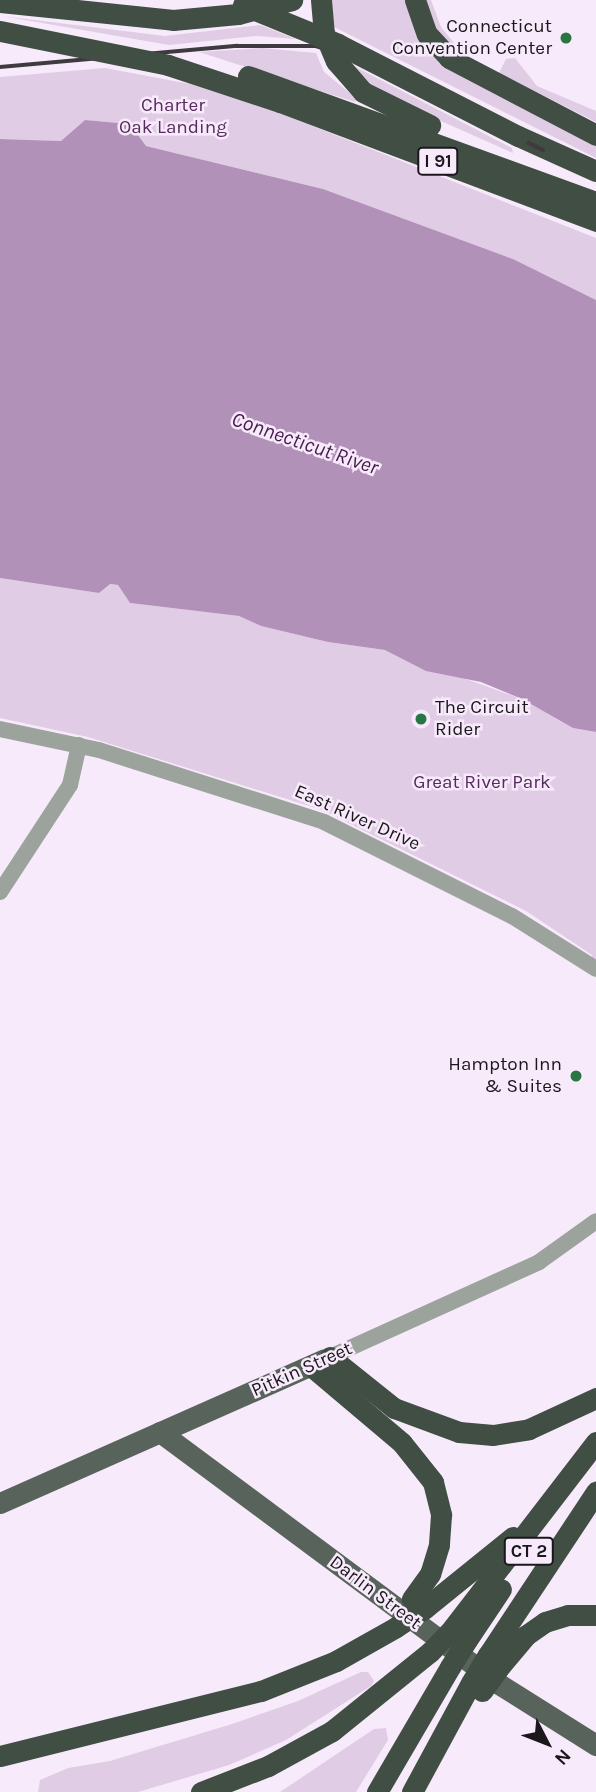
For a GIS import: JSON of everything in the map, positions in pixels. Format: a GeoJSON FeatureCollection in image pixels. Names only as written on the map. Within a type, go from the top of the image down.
{"type":"FeatureCollection","features":[{"type":"Feature","properties":{"kind":"highway"},"geometry":{"type":"LineString","coordinates":[[229,0],[331,40],[518,136],[596,171]]}},
{"type":"Feature","properties":{"kind":"highway"},"geometry":{"type":"LineString","coordinates":[[0,2],[173,20],[238,14],[292,0]]}},
{"type":"Feature","properties":{"kind":"highway"},"geometry":{"type":"LineString","coordinates":[[321,0],[324,33],[335,61],[369,96],[509,158],[528,177]]}},
{"type":"Feature","properties":{"kind":"highway"},"geometry":{"type":"LineString","coordinates":[[415,0],[424,29],[449,58],[596,135]]}},
{"type":"Feature","properties":{"kind":"highway"},"geometry":{"type":"LineString","coordinates":[[0,31],[88,46],[168,65],[201,63],[282,94],[596,202]]}},
{"type":"Feature","properties":{"kind":"highway","name":"I 91"},"geometry":{"type":"LineString","coordinates":[[282,94],[596,221]]}},
{"type":"Feature","properties":{"kind":"highway"},"geometry":{"type":"LineString","coordinates":[[321,1362],[394,1408],[460,1432],[519,1432],[558,1419],[596,1398]]}},
{"type":"Feature","properties":{"kind":"highway"},"geometry":{"type":"LineString","coordinates":[[321,1362],[397,1438],[433,1482],[440,1510],[439,1545],[418,1604]]}},
{"type":"Feature","properties":{"kind":"highway","name":"CT 2"},"geometry":{"type":"LineString","coordinates":[[379,1792],[450,1667],[459,1634],[596,1442]]}},
{"type":"Feature","properties":{"kind":"highway","name":"CT 2"},"geometry":{"type":"LineString","coordinates":[[201,1792],[268,1766],[332,1731],[430,1652],[459,1634],[596,1465]]}},
{"type":"Feature","properties":{"kind":"highway"},"geometry":{"type":"LineString","coordinates":[[413,1792],[596,1492]]}},
{"type":"Feature","properties":{"kind":"highway"},"geometry":{"type":"LineString","coordinates":[[0,1756],[268,1689],[388,1629],[547,1508]]}},
{"type":"Feature","properties":{"kind":"highway"},"geometry":{"type":"LineString","coordinates":[[494,1660],[545,1622],[568,1615],[596,1615]]}},
{"type":"Feature","properties":{"kind":"main road","name":"Pitkin Street"},"geometry":{"type":"LineString","coordinates":[[0,1503],[321,1362]]}},
{"type":"Feature","properties":{"kind":"main road","name":"Darlin Street"},"geometry":{"type":"LineString","coordinates":[[160,1433],[499,1684],[596,1745]]}},
{"type":"Feature","properties":{"kind":"street","name":"East River Drive"},"geometry":{"type":"LineString","coordinates":[[0,729],[79,745],[324,822],[512,916],[596,970]]}},
{"type":"Feature","properties":{"kind":"street"},"geometry":{"type":"LineString","coordinates":[[0,892],[69,785],[79,745]]}},
{"type":"Feature","properties":{"kind":"street","name":"Pitkin Street"},"geometry":{"type":"LineString","coordinates":[[321,1362],[540,1262],[596,1221]]}},
{"type":"Feature","properties":{"kind":"green space"},"geometry":{"type":"Polygon","coordinates":[[[330,0],[406,0],[420,39],[596,144],[596,158],[332,26],[330,0]]]}},
{"type":"Feature","properties":{"kind":"green space"},"geometry":{"type":"Polygon","coordinates":[[[423,0],[431,0],[441,27],[463,54],[439,36],[423,0]]]}},
{"type":"Feature","properties":{"kind":"green space"},"geometry":{"type":"Polygon","coordinates":[[[2,16],[165,36],[260,25],[296,39],[257,36],[169,45],[2,16]]]}},
{"type":"Feature","properties":{"kind":"green space"},"geometry":{"type":"Polygon","coordinates":[[[262,48],[316,53],[324,72],[356,98],[355,102],[199,52],[262,48]]]}},
{"type":"Feature","properties":{"kind":"green space"},"geometry":{"type":"Polygon","coordinates":[[[515,58],[537,86],[596,111],[596,122],[499,73],[506,59],[515,58]]]}},
{"type":"Feature","properties":{"kind":"green space"},"geometry":{"type":"Polygon","coordinates":[[[348,63],[512,148],[513,153],[376,92],[348,63]]]}},
{"type":"Feature","properties":{"kind":"green space","name":"Charter Oak Landing"},"geometry":{"type":"Polygon","coordinates":[[[105,68],[190,84],[277,112],[596,238],[596,300],[513,259],[323,189],[146,146],[130,124],[85,120],[61,141],[0,139],[0,77],[105,68]]]}},
{"type":"Feature","properties":{"kind":"green space","name":"Great River Park"},"geometry":{"type":"Polygon","coordinates":[[[0,578],[99,593],[109,584],[118,585],[130,603],[239,616],[261,626],[328,642],[385,650],[522,699],[573,728],[596,732],[596,964],[590,960],[592,955],[526,911],[322,810],[88,737],[0,718],[0,578]]]}},
{"type":"Feature","properties":{"kind":"green space"},"geometry":{"type":"Polygon","coordinates":[[[361,1672],[368,1672],[374,1681],[371,1686],[286,1740],[229,1765],[138,1792],[38,1792],[40,1780],[68,1768],[110,1761],[232,1724],[298,1701],[361,1672]]]}},
{"type":"Feature","properties":{"kind":"green space"},"geometry":{"type":"Polygon","coordinates":[[[386,1728],[388,1740],[356,1792],[280,1792],[374,1729],[386,1728]]]}},
{"type":"Feature","properties":{"kind":"water","name":"Connecticut River"},"geometry":{"type":"Polygon","coordinates":[[[85,120],[130,124],[146,146],[323,189],[513,259],[596,300],[596,732],[573,728],[522,699],[481,682],[426,671],[385,650],[328,642],[261,626],[239,616],[130,603],[118,585],[110,584],[99,593],[0,578],[0,139],[61,141],[85,120]]]}},
{"type":"Feature","properties":{"kind":"railway"},"geometry":{"type":"LineString","coordinates":[[0,67],[237,46],[316,46],[361,60],[543,150]]}},
{"type":"Feature","properties":{"kind":"place","name":"Connecticut Convention Center"},"geometry":{"type":"Point","coordinates":[566,38]}},
{"type":"Feature","properties":{"kind":"place","name":"The Circuit Rider"},"geometry":{"type":"Point","coordinates":[421,719]}},
{"type":"Feature","properties":{"kind":"place","name":"Hampton Inn & Suites"},"geometry":{"type":"Point","coordinates":[576,1076]}}]}
